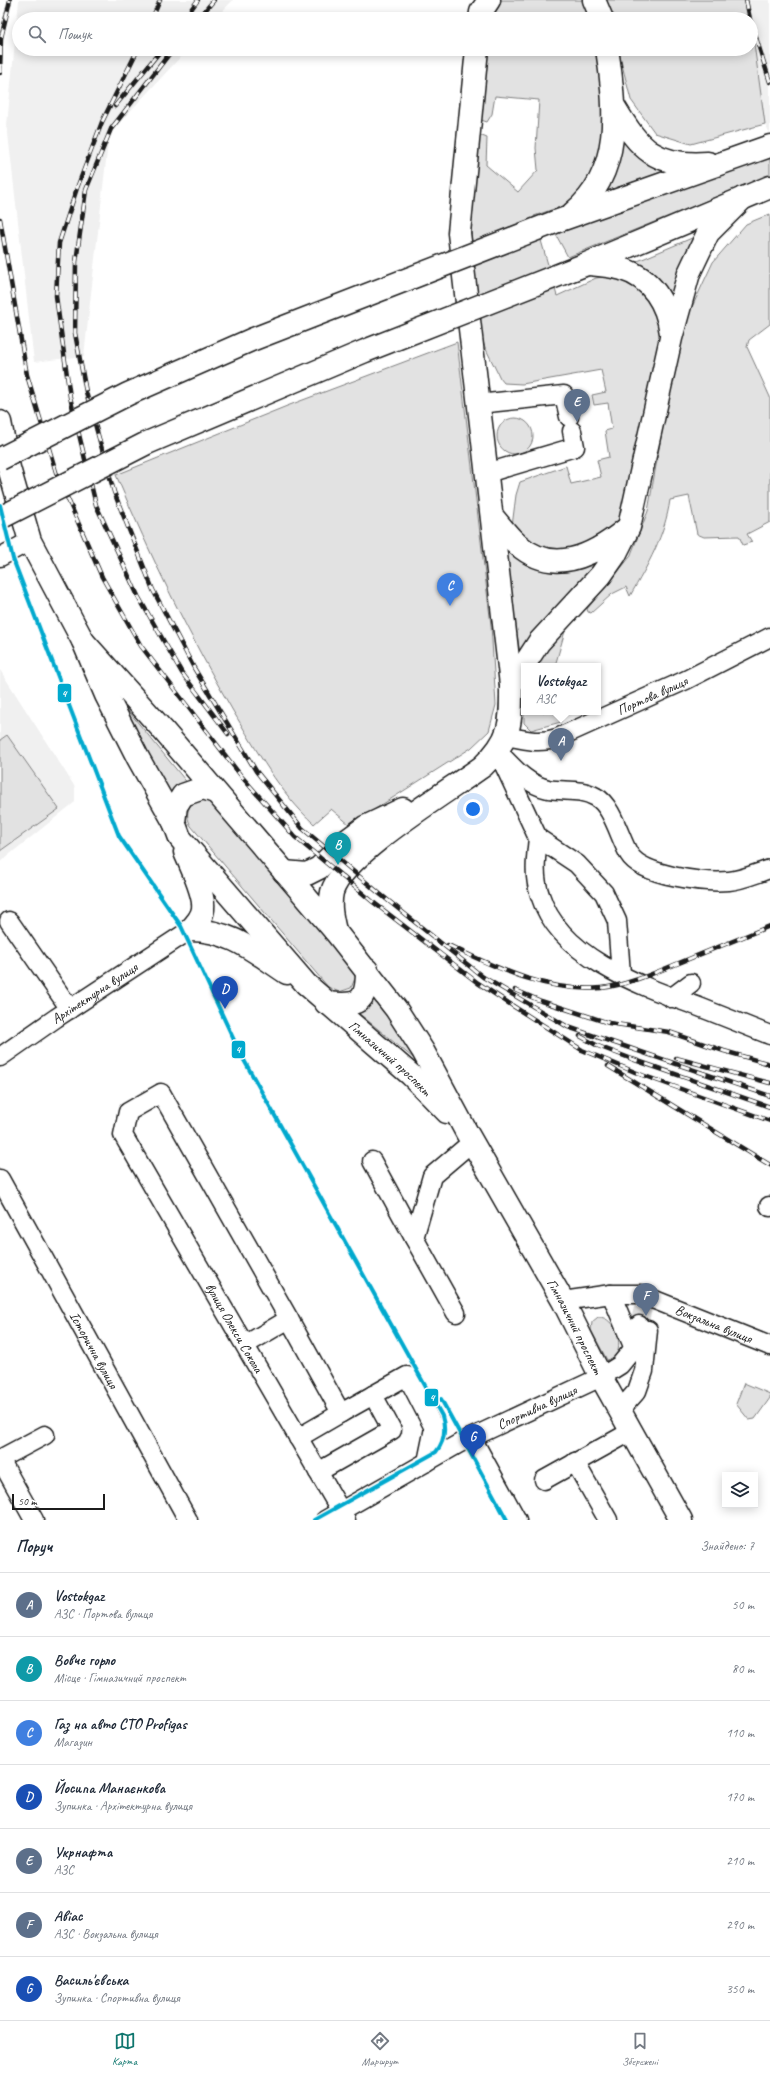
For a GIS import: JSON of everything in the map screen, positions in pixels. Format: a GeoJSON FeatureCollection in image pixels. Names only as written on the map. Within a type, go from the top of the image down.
{"type":"FeatureCollection","features":[{"type":"Feature","properties":{"kind":"main road"},"geometry":{"type":"LineString","coordinates":[[594,0],[599,12]]}},
{"type":"Feature","properties":{"kind":"main road"},"geometry":{"type":"LineString","coordinates":[[335,931],[330,907],[333,891],[340,878],[361,855],[385,834],[483,766],[502,744],[510,719],[511,685],[459,233],[476,56]]}},
{"type":"Feature","properties":{"kind":"main road"},"geometry":{"type":"LineString","coordinates":[[563,218],[582,206],[595,189],[605,170],[612,141],[615,108],[608,56]]}},
{"type":"Feature","properties":{"kind":"main road"},"geometry":{"type":"LineString","coordinates":[[615,108],[631,136],[648,151],[669,161],[691,164],[729,161]]}},
{"type":"Feature","properties":{"kind":"main road"},"geometry":{"type":"LineString","coordinates":[[0,459],[128,394],[251,340],[563,218],[770,146]]}},
{"type":"Feature","properties":{"kind":"main road"},"geometry":{"type":"LineString","coordinates":[[0,518],[147,443],[365,351],[586,265],[770,187]]}},
{"type":"Feature","properties":{"kind":"main road"},"geometry":{"type":"LineString","coordinates":[[525,663],[539,642],[601,575],[615,555],[629,527],[671,338],[689,273],[708,233],[744,198]]}},
{"type":"Feature","properties":{"kind":"main road"},"geometry":{"type":"LineString","coordinates":[[586,265],[622,269],[642,278],[656,291],[666,308],[671,338]]}},
{"type":"Feature","properties":{"kind":"main road"},"geometry":{"type":"LineString","coordinates":[[0,422],[10,468],[30,541],[83,641],[110,702],[177,830],[203,900],[203,910],[198,921],[190,930]]}},
{"type":"Feature","properties":{"kind":"main road"},"geometry":{"type":"LineString","coordinates":[[492,516],[517,544],[544,559],[564,561],[579,558],[593,552],[608,544],[629,527]]}},
{"type":"Feature","properties":{"kind":"main road","name":"Гімназичний проспект"},"geometry":{"type":"LineString","coordinates":[[83,641],[162,729],[335,931],[396,1009],[422,1051],[469,1138],[563,1301],[602,1377],[681,1520]]}},
{"type":"Feature","properties":{"kind":"main road"},"geometry":{"type":"LineString","coordinates":[[511,685],[521,670]]}},
{"type":"Feature","properties":{"kind":"main road"},"geometry":{"type":"LineString","coordinates":[[284,872],[306,874],[319,868],[346,841],[365,827],[423,799],[456,786]]}},
{"type":"Feature","properties":{"kind":"main road"},"geometry":{"type":"LineString","coordinates":[[215,792],[203,788],[183,795],[176,806],[177,830],[306,984]]}},
{"type":"Feature","properties":{"kind":"main road"},"geometry":{"type":"LineString","coordinates":[[190,930],[206,930],[222,933],[306,984]]}},
{"type":"Feature","properties":{"kind":"main road"},"geometry":{"type":"LineString","coordinates":[[326,1003],[352,1004],[360,1000],[365,993],[367,970]]}},
{"type":"Feature","properties":{"kind":"main road","name":"Гімназичний проспект"},"geometry":{"type":"LineString","coordinates":[[306,984],[326,1003],[411,1075],[469,1138]]}},
{"type":"Feature","properties":{"kind":"street"},"geometry":{"type":"LineString","coordinates":[[598,0],[601,12]]}},
{"type":"Feature","properties":{"kind":"street"},"geometry":{"type":"LineString","coordinates":[[478,404],[564,395],[575,447],[487,473]]}},
{"type":"Feature","properties":{"kind":"street"},"geometry":{"type":"LineString","coordinates":[[0,557],[30,541]]}},
{"type":"Feature","properties":{"kind":"street","name":"Портова вулиця"},"geometry":{"type":"LineString","coordinates":[[502,744],[545,742],[557,738],[686,680],[770,637]]}},
{"type":"Feature","properties":{"kind":"street"},"geometry":{"type":"LineString","coordinates":[[502,744],[538,838],[535,869],[540,895],[556,926],[576,947],[602,966],[671,998],[770,1035]]}},
{"type":"Feature","properties":{"kind":"street"},"geometry":{"type":"LineString","coordinates":[[502,744],[524,779],[548,789],[580,790],[598,797],[608,810],[630,856],[648,870],[677,877],[730,881],[770,869]]}},
{"type":"Feature","properties":{"kind":"street"},"geometry":{"type":"LineString","coordinates":[[538,838],[577,864],[604,892],[617,921],[621,974]]}},
{"type":"Feature","properties":{"kind":"street"},"geometry":{"type":"LineString","coordinates":[[9,921],[70,1009]]}},
{"type":"Feature","properties":{"kind":"street","name":"Архітектурна вулиця"},"geometry":{"type":"LineString","coordinates":[[0,1057],[190,930]]}},
{"type":"Feature","properties":{"kind":"street"},"geometry":{"type":"LineString","coordinates":[[671,998],[690,983]]}},
{"type":"Feature","properties":{"kind":"street","name":"вулиця Олекси Сокола"},"geometry":{"type":"LineString","coordinates":[[289,1318],[161,1093],[128,1112],[123,1135],[343,1516]]}},
{"type":"Feature","properties":{"kind":"street"},"geometry":{"type":"LineString","coordinates":[[414,1238],[432,1176],[469,1138]]}},
{"type":"Feature","properties":{"kind":"street"},"geometry":{"type":"LineString","coordinates":[[372,1161],[456,1313]]}},
{"type":"Feature","properties":{"kind":"street","name":"Історична вулиця"},"geometry":{"type":"LineString","coordinates":[[0,1179],[188,1520]]}},
{"type":"Feature","properties":{"kind":"street"},"geometry":{"type":"LineString","coordinates":[[611,1294],[644,1370]]}},
{"type":"Feature","properties":{"kind":"street","name":"Вокзальна вулиця"},"geometry":{"type":"LineString","coordinates":[[563,1301],[611,1294],[640,1294],[647,1311],[770,1346]]}},
{"type":"Feature","properties":{"kind":"street"},"geometry":{"type":"LineString","coordinates":[[634,1348],[647,1311]]}},
{"type":"Feature","properties":{"kind":"street"},"geometry":{"type":"LineString","coordinates":[[620,1410],[637,1391],[644,1370],[647,1311]]}},
{"type":"Feature","properties":{"kind":"street"},"geometry":{"type":"LineString","coordinates":[[245,1345],[289,1318],[341,1413]]}},
{"type":"Feature","properties":{"kind":"street","name":"Спортивна вулиця"},"geometry":{"type":"LineString","coordinates":[[325,1520],[343,1516],[427,1462],[472,1438],[602,1377],[620,1365],[634,1348]]}},
{"type":"Feature","properties":{"kind":"street"},"geometry":{"type":"LineString","coordinates":[[298,1438],[407,1376],[434,1428],[427,1462]]}},
{"type":"Feature","properties":{"kind":"street"},"geometry":{"type":"LineString","coordinates":[[318,1472],[392,1430],[373,1395]]}},
{"type":"Feature","properties":{"kind":"street"},"geometry":{"type":"LineString","coordinates":[[544,1480],[632,1431]]}},
{"type":"Feature","properties":{"kind":"street"},"geometry":{"type":"LineString","coordinates":[[34,1520],[0,1459],[45,1435]]}},
{"type":"Feature","properties":{"kind":"street"},"geometry":{"type":"LineString","coordinates":[[472,1438],[517,1520]]}},
{"type":"Feature","properties":{"kind":"street"},"geometry":{"type":"LineString","coordinates":[[576,1462],[608,1520]]}},
{"type":"Feature","properties":{"kind":"shaded area"},"geometry":{"type":"Polygon","coordinates":[[[19,0],[233,0],[222,12],[18,12],[19,0]]]}},
{"type":"Feature","properties":{"kind":"shaded area"},"geometry":{"type":"Polygon","coordinates":[[[498,0],[586,0],[592,12],[494,12],[498,0]]]}},
{"type":"Feature","properties":{"kind":"shaded area"},"geometry":{"type":"Polygon","coordinates":[[[607,0],[748,0],[750,12],[610,12],[607,0]]]}},
{"type":"Feature","properties":{"kind":"shaded area"},"geometry":{"type":"Polygon","coordinates":[[[722,0],[770,0],[770,133],[732,67],[744,56],[758,56],[758,12],[740,12],[722,0]]]}},
{"type":"Feature","properties":{"kind":"shaded area"},"geometry":{"type":"Polygon","coordinates":[[[14,56],[181,56],[109,134],[84,356],[34,362],[7,125],[14,56]]]}},
{"type":"Feature","properties":{"kind":"shaded area"},"geometry":{"type":"Polygon","coordinates":[[[486,56],[600,56],[606,126],[600,165],[578,198],[565,205],[534,216],[557,296],[596,278],[608,276],[637,284],[663,324],[623,519],[577,553],[534,547],[512,526],[516,495],[520,482],[566,466],[571,484],[601,477],[597,460],[609,457],[605,431],[612,429],[608,403],[594,405],[592,395],[606,392],[601,370],[522,384],[504,383],[500,378],[484,345],[478,318],[471,231],[477,138],[482,136],[487,138],[486,165],[518,192],[538,170],[536,148],[539,100],[495,96],[492,114],[487,122],[481,120],[486,56]]]}},
{"type":"Feature","properties":{"kind":"shaded area"},"geometry":{"type":"Polygon","coordinates":[[[620,56],[756,56],[765,124],[691,144],[655,133],[631,100],[620,56]]]}},
{"type":"Feature","properties":{"kind":"shaded area"},"geometry":{"type":"Polygon","coordinates":[[[619,125],[675,168],[598,194],[619,125]]]}},
{"type":"Feature","properties":{"kind":"shaded area"},"geometry":{"type":"Polygon","coordinates":[[[770,158],[770,175],[568,257],[555,233],[770,158]]]}},
{"type":"Feature","properties":{"kind":"shaded area"},"geometry":{"type":"Polygon","coordinates":[[[770,214],[770,324],[749,340],[747,347],[770,397],[770,522],[747,534],[752,542],[743,545],[739,536],[704,537],[697,534],[689,496],[670,500],[668,513],[655,550],[630,596],[626,587],[612,594],[591,613],[588,612],[587,609],[630,557],[648,511],[679,335],[713,262],[746,224],[770,214]]]}},
{"type":"Feature","properties":{"kind":"shaded area"},"geometry":{"type":"Polygon","coordinates":[[[699,235],[673,304],[633,263],[699,235]]]}},
{"type":"Feature","properties":{"kind":"shaded area"},"geometry":{"type":"Polygon","coordinates":[[[457,342],[491,625],[496,705],[489,731],[471,748],[350,825],[331,809],[314,824],[301,812],[279,785],[216,682],[171,595],[116,475],[287,406],[457,342]]]}},
{"type":"Feature","properties":{"kind":"shaded area"},"geometry":{"type":"Polygon","coordinates":[[[519,418],[528,423],[532,429],[532,443],[528,449],[519,454],[511,454],[502,449],[498,443],[497,432],[502,423],[508,419],[519,418]]]}},
{"type":"Feature","properties":{"kind":"shaded area"},"geometry":{"type":"Polygon","coordinates":[[[504,541],[514,550],[605,555],[520,655],[504,541]]]}},
{"type":"Feature","properties":{"kind":"shaded area"},"geometry":{"type":"Polygon","coordinates":[[[565,631],[556,663],[534,663],[559,632],[565,631]]]}},
{"type":"Feature","properties":{"kind":"shaded area"},"geometry":{"type":"Polygon","coordinates":[[[0,670],[75,787],[75,802],[0,862],[0,670]]]}},
{"type":"Feature","properties":{"kind":"shaded area"},"geometry":{"type":"Polygon","coordinates":[[[126,708],[189,785],[170,797],[126,708]]]}},
{"type":"Feature","properties":{"kind":"shaded area"},"geometry":{"type":"Polygon","coordinates":[[[524,715],[562,715],[561,722],[531,730],[524,723],[524,715]]]}},
{"type":"Feature","properties":{"kind":"shaded area"},"geometry":{"type":"Polygon","coordinates":[[[7,735],[59,809],[0,851],[0,740],[7,735]]]}},
{"type":"Feature","properties":{"kind":"shaded area"},"geometry":{"type":"Polygon","coordinates":[[[198,799],[210,800],[352,965],[356,976],[351,988],[339,992],[328,987],[191,826],[188,818],[188,811],[191,805],[198,799]]]}},
{"type":"Feature","properties":{"kind":"shaded area"},"geometry":{"type":"Polygon","coordinates":[[[376,995],[418,1062],[356,1011],[368,1007],[376,995]]]}},
{"type":"Feature","properties":{"kind":"shaded area"},"geometry":{"type":"Polygon","coordinates":[[[598,1317],[604,1318],[610,1322],[617,1335],[619,1342],[618,1349],[616,1356],[611,1360],[607,1360],[591,1330],[592,1322],[598,1317]]]}},
{"type":"Feature","properties":{"kind":"shaded area"},"geometry":{"type":"Polygon","coordinates":[[[744,1383],[770,1394],[770,1398],[755,1419],[749,1420],[736,1404],[744,1383]]]}},
{"type":"Feature","properties":{"kind":"tunnel"},"geometry":{"type":"LineString","coordinates":[[639,1325],[643,1308]]}},
{"type":"Feature","properties":{"kind":"railway"},"geometry":{"type":"LineString","coordinates":[[0,73],[1,38],[10,0]]}},
{"type":"Feature","properties":{"kind":"railway"},"geometry":{"type":"LineString","coordinates":[[155,12],[160,0]]}},
{"type":"Feature","properties":{"kind":"railway"},"geometry":{"type":"LineString","coordinates":[[189,12],[198,0]]}},
{"type":"Feature","properties":{"kind":"railway"},"geometry":{"type":"LineString","coordinates":[[204,12],[214,0]]}},
{"type":"Feature","properties":{"kind":"railway"},"geometry":{"type":"LineString","coordinates":[[746,0],[749,12]]}},
{"type":"Feature","properties":{"kind":"railway"},"geometry":{"type":"LineString","coordinates":[[758,44],[770,82]]}},
{"type":"Feature","properties":{"kind":"railway"},"geometry":{"type":"LineString","coordinates":[[135,56],[102,122],[77,188],[59,243],[56,296],[70,397],[96,505],[138,596],[182,673],[228,734]]}},
{"type":"Feature","properties":{"kind":"railway"},"geometry":{"type":"LineString","coordinates":[[115,106],[156,56]]}},
{"type":"Feature","properties":{"kind":"railway"},"geometry":{"type":"LineString","coordinates":[[168,56],[111,129],[86,190],[76,262],[75,333],[86,392],[114,492],[153,590],[194,668],[256,771],[302,828],[380,894],[483,977],[568,1027],[770,1096]]}},
{"type":"Feature","properties":{"kind":"railway"},"geometry":{"type":"LineString","coordinates":[[0,219],[27,375],[56,472],[102,577],[141,646],[242,777],[295,837],[373,902],[478,983],[513,1006],[582,1050],[642,1075],[770,1121]]}},
{"type":"Feature","properties":{"kind":"railway"},"geometry":{"type":"LineString","coordinates":[[448,945],[484,962],[522,977],[561,986],[601,988],[619,985],[647,976],[770,926]]}},
{"type":"Feature","properties":{"kind":"railway"},"geometry":{"type":"LineString","coordinates":[[515,990],[541,1001],[609,1023],[669,1032],[724,1051],[770,1064]]}},
{"type":"Feature","properties":{"kind":"railway"},"geometry":{"type":"LineString","coordinates":[[580,1036],[598,1046],[632,1059],[770,1107]]}},
{"type":"Feature","properties":{"kind":"railway"},"geometry":{"type":"LineString","coordinates":[[676,1058],[770,1083]]}},
{"type":"Feature","properties":{"kind":"railway"},"geometry":{"type":"LineString","coordinates":[[608,1066],[770,1165]]}},
{"type":"Feature","properties":{"kind":"transit line","name":"4"},"geometry":{"type":"LineString","coordinates":[[0,505],[13,559],[119,836],[181,926],[240,1053],[442,1416],[444,1435],[436,1452],[314,1520]]}},
{"type":"Feature","properties":{"kind":"transit line","name":"4"},"geometry":{"type":"LineString","coordinates":[[441,1399],[507,1520]]}},
{"type":"Feature","properties":{"kind":"place","name":"Укрнафта"},"geometry":{"type":"Point","coordinates":[577,422]}},
{"type":"Feature","properties":{"kind":"place","name":"Газ на авто СТО Profigas"},"geometry":{"type":"Point","coordinates":[450,606]}},
{"type":"Feature","properties":{"kind":"place","name":"Vostokgaz"},"geometry":{"type":"Point","coordinates":[561,761]}},
{"type":"Feature","properties":{"kind":"place","name":"Вовче горло"},"geometry":{"type":"Point","coordinates":[338,865]}},
{"type":"Feature","properties":{"kind":"place","name":"Йосипа Манаєнкова"},"geometry":{"type":"Point","coordinates":[225,1009]}},
{"type":"Feature","properties":{"kind":"place","name":"Авіас"},"geometry":{"type":"Point","coordinates":[646,1316]}},
{"type":"Feature","properties":{"kind":"place","name":"Василь'євська"},"geometry":{"type":"Point","coordinates":[473,1457]}}]}
